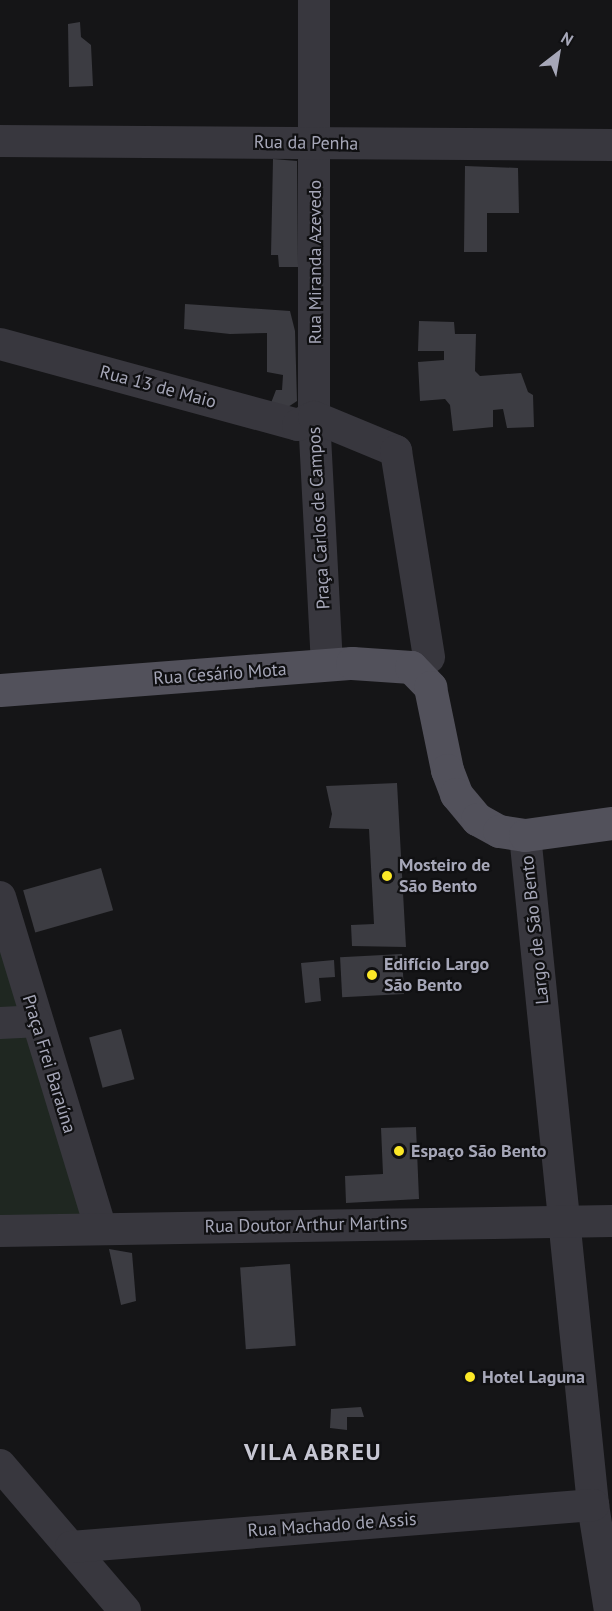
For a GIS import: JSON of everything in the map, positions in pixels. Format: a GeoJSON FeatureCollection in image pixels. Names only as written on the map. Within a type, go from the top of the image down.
{"type":"FeatureCollection","features":[{"type":"Feature","properties":{"kind":"main road","name":"Rua Cesário Mota"},"geometry":{"type":"LineString","coordinates":[[0,690],[378,662],[424,670]]}},
{"type":"Feature","properties":{"kind":"main road","name":"Largo de São Bento"},"geometry":{"type":"LineString","coordinates":[[424,670],[447,770],[456,794],[487,826],[525,835]]}},
{"type":"Feature","properties":{"kind":"main road"},"geometry":{"type":"LineString","coordinates":[[525,835],[612,823]]}},
{"type":"Feature","properties":{"kind":"street","name":"Rua Miranda Azevedo"},"geometry":{"type":"LineString","coordinates":[[314,0],[314,417]]}},
{"type":"Feature","properties":{"kind":"street","name":"Rua da Penha"},"geometry":{"type":"LineString","coordinates":[[0,141],[612,145]]}},
{"type":"Feature","properties":{"kind":"street","name":"Rua 13 de Maio"},"geometry":{"type":"LineString","coordinates":[[0,344],[298,425],[314,417]]}},
{"type":"Feature","properties":{"kind":"street","name":"Praça Carlos de Campos"},"geometry":{"type":"LineString","coordinates":[[327,665],[314,417],[396,451],[424,670]]}},
{"type":"Feature","properties":{"kind":"street","name":"Largo de São Bento"},"geometry":{"type":"LineString","coordinates":[[525,835],[566,1219],[593,1505],[610,1611]]}},
{"type":"Feature","properties":{"kind":"street","name":"Praça Frei Baraúna"},"geometry":{"type":"LineString","coordinates":[[0,897],[35,1021],[101,1229]]}},
{"type":"Feature","properties":{"kind":"street"},"geometry":{"type":"LineString","coordinates":[[0,1023],[35,1021]]}},
{"type":"Feature","properties":{"kind":"street","name":"Rua Doutor Arthur Martins"},"geometry":{"type":"LineString","coordinates":[[0,1231],[566,1219],[612,1221]]}},
{"type":"Feature","properties":{"kind":"street"},"geometry":{"type":"LineString","coordinates":[[0,1465],[125,1611]]}},
{"type":"Feature","properties":{"kind":"street","name":"Rua Machado de Assis"},"geometry":{"type":"LineString","coordinates":[[71,1547],[593,1505]]}},
{"type":"Feature","properties":{"kind":"shaded area"},"geometry":{"type":"Polygon","coordinates":[[[0,928],[23,1006],[0,1014],[0,928]]]}},
{"type":"Feature","properties":{"kind":"shaded area"},"geometry":{"type":"Polygon","coordinates":[[[0,1031],[26,1032],[84,1216],[0,1222],[0,1031]]]}},
{"type":"Feature","properties":{"kind":"building"},"geometry":{"type":"Polygon","coordinates":[[[80,22],[81,37],[91,45],[93,86],[69,87],[68,24],[80,22]]]}},
{"type":"Feature","properties":{"kind":"building"},"geometry":{"type":"Polygon","coordinates":[[[273,159],[297,161],[298,267],[279,267],[278,255],[271,255],[273,159]]]}},
{"type":"Feature","properties":{"kind":"building"},"geometry":{"type":"Polygon","coordinates":[[[465,166],[518,168],[519,213],[487,213],[487,252],[464,252],[465,166]]]}},
{"type":"Feature","properties":{"kind":"building"},"geometry":{"type":"Polygon","coordinates":[[[185,304],[290,311],[295,331],[297,401],[288,407],[271,403],[276,390],[282,390],[283,375],[267,372],[267,333],[230,334],[184,329],[185,304]]]}},
{"type":"Feature","properties":{"kind":"building"},"geometry":{"type":"Polygon","coordinates":[[[419,321],[454,322],[455,334],[476,334],[475,371],[480,376],[521,373],[528,392],[533,395],[534,427],[507,428],[503,409],[493,410],[493,427],[453,431],[450,405],[445,399],[420,401],[418,362],[444,360],[444,351],[418,351],[419,321]]]}},
{"type":"Feature","properties":{"kind":"building","name":"Mosteiro de São Bento"},"geometry":{"type":"Polygon","coordinates":[[[397,783],[406,947],[352,946],[351,925],[374,924],[369,829],[329,828],[332,814],[326,786],[397,783]]]}},
{"type":"Feature","properties":{"kind":"building"},"geometry":{"type":"Polygon","coordinates":[[[101,868],[113,910],[35,933],[23,890],[101,868]]]}},
{"type":"Feature","properties":{"kind":"building","name":"Edifício Largo São Bento"},"geometry":{"type":"Polygon","coordinates":[[[402,954],[404,994],[342,997],[340,957],[402,954]]]}},
{"type":"Feature","properties":{"kind":"building","name":"Edifício Largo São Bento"},"geometry":{"type":"Polygon","coordinates":[[[334,960],[335,977],[319,978],[321,1001],[305,1003],[301,963],[334,960]]]}},
{"type":"Feature","properties":{"kind":"building"},"geometry":{"type":"Polygon","coordinates":[[[121,1029],[134,1079],[103,1088],[89,1038],[121,1029]]]}},
{"type":"Feature","properties":{"kind":"building","name":"Espaço São Bento"},"geometry":{"type":"Polygon","coordinates":[[[416,1127],[419,1199],[346,1203],[345,1176],[383,1174],[381,1128],[416,1127]]]}},
{"type":"Feature","properties":{"kind":"building"},"geometry":{"type":"Polygon","coordinates":[[[109,1249],[132,1253],[136,1301],[121,1305],[109,1249]]]}},
{"type":"Feature","properties":{"kind":"building"},"geometry":{"type":"Polygon","coordinates":[[[290,1264],[296,1346],[246,1349],[240,1267],[290,1264]]]}},
{"type":"Feature","properties":{"kind":"building"},"geometry":{"type":"Polygon","coordinates":[[[361,1407],[364,1417],[347,1417],[347,1430],[330,1428],[331,1409],[361,1407]]]}},
{"type":"Feature","properties":{"kind":"place","name":"Mosteiro de São Bento"},"geometry":{"type":"Point","coordinates":[387,876]}},
{"type":"Feature","properties":{"kind":"place","name":"Edifício Largo São Bento"},"geometry":{"type":"Point","coordinates":[372,975]}},
{"type":"Feature","properties":{"kind":"place","name":"Espaço São Bento"},"geometry":{"type":"Point","coordinates":[399,1151]}},
{"type":"Feature","properties":{"kind":"place","name":"Hotel Laguna"},"geometry":{"type":"Point","coordinates":[470,1377]}},
{"type":"Feature","properties":{"kind":"district","name":"VILA ABREU"},"geometry":{"type":"Point","coordinates":[313,1452]}}]}
